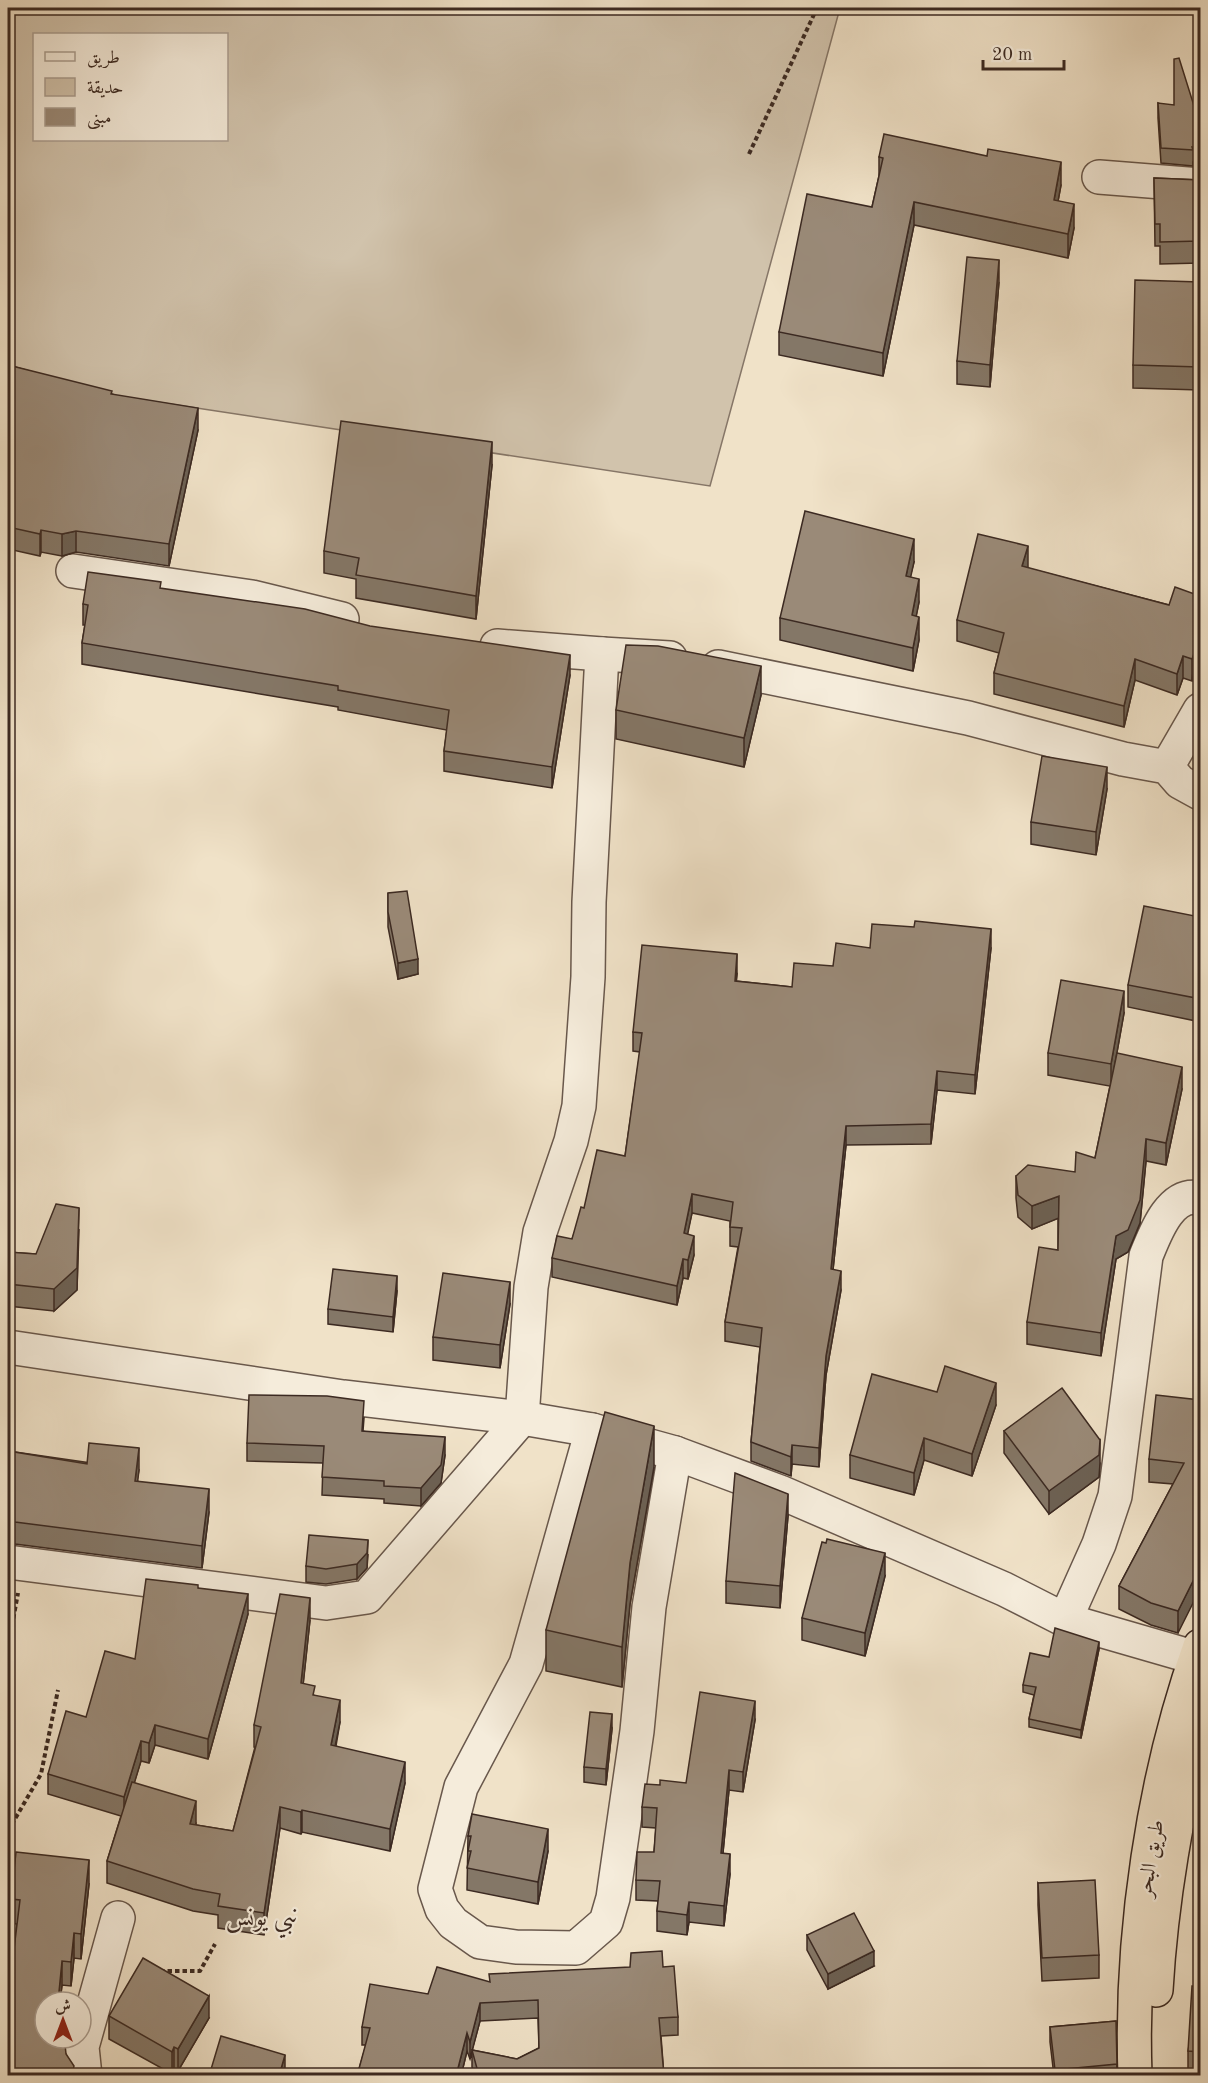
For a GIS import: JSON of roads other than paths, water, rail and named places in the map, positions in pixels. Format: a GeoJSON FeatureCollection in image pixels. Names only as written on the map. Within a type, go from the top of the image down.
{"type":"FeatureCollection","features":[{"type":"Feature","properties":{"kind":"highway","name":"طريق البحر"},"geometry":{"type":"LineString","coordinates":[[1135,2076],[1135,1988],[1144,1887],[1173,1736],[1186,1685],[1199,1654]]}},
{"type":"Feature","properties":{"kind":"highway","name":"طريق البحر"},"geometry":{"type":"LineString","coordinates":[[1153,2076],[1160,1949],[1182,1803],[1200,1723]]}},
{"type":"Feature","properties":{"kind":"street"},"geometry":{"type":"LineString","coordinates":[[1100,177],[1200,185]]}},
{"type":"Feature","properties":{"kind":"street"},"geometry":{"type":"LineString","coordinates":[[73,571],[252,597],[373,628]]}},
{"type":"Feature","properties":{"kind":"street"},"geometry":{"type":"LineString","coordinates":[[462,641],[519,649],[660,656],[746,672],[968,718],[1123,759],[1167,767],[1180,782],[1200,793]]}},
{"type":"Feature","properties":{"kind":"street"},"geometry":{"type":"LineString","coordinates":[[16,1564],[326,1603],[367,1597],[522,1418],[531,1287],[540,1232],[571,1141],[579,1106],[588,977],[589,902],[602,654]]}},
{"type":"Feature","properties":{"kind":"street"},"geometry":{"type":"LineString","coordinates":[[1167,767],[1200,710]]}},
{"type":"Feature","properties":{"kind":"street"},"geometry":{"type":"LineString","coordinates":[[1065,1620],[1100,1544],[1115,1496],[1146,1256],[1156,1233],[1175,1203],[1195,1197],[1200,1198]]}},
{"type":"Feature","properties":{"kind":"street"},"geometry":{"type":"LineString","coordinates":[[8,1347],[343,1397],[522,1418],[592,1430],[675,1453],[780,1492],[1004,1589],[1065,1620],[1199,1654]]}},
{"type":"Feature","properties":{"kind":"street"},"geometry":{"type":"LineString","coordinates":[[592,1430],[526,1664],[461,1787],[435,1889],[442,1909],[453,1923],[480,1942],[516,1947],[576,1948],[606,1922],[617,1876],[637,1731],[649,1607],[675,1453]]}},
{"type":"Feature","properties":{"kind":"street"},"geometry":{"type":"LineString","coordinates":[[85,2076],[82,2047],[118,1918]]}},
{"type":"Feature","properties":{"kind":"district","name":"نبي يونس"},"geometry":{"type":"Point","coordinates":[262,1917]}}]}
